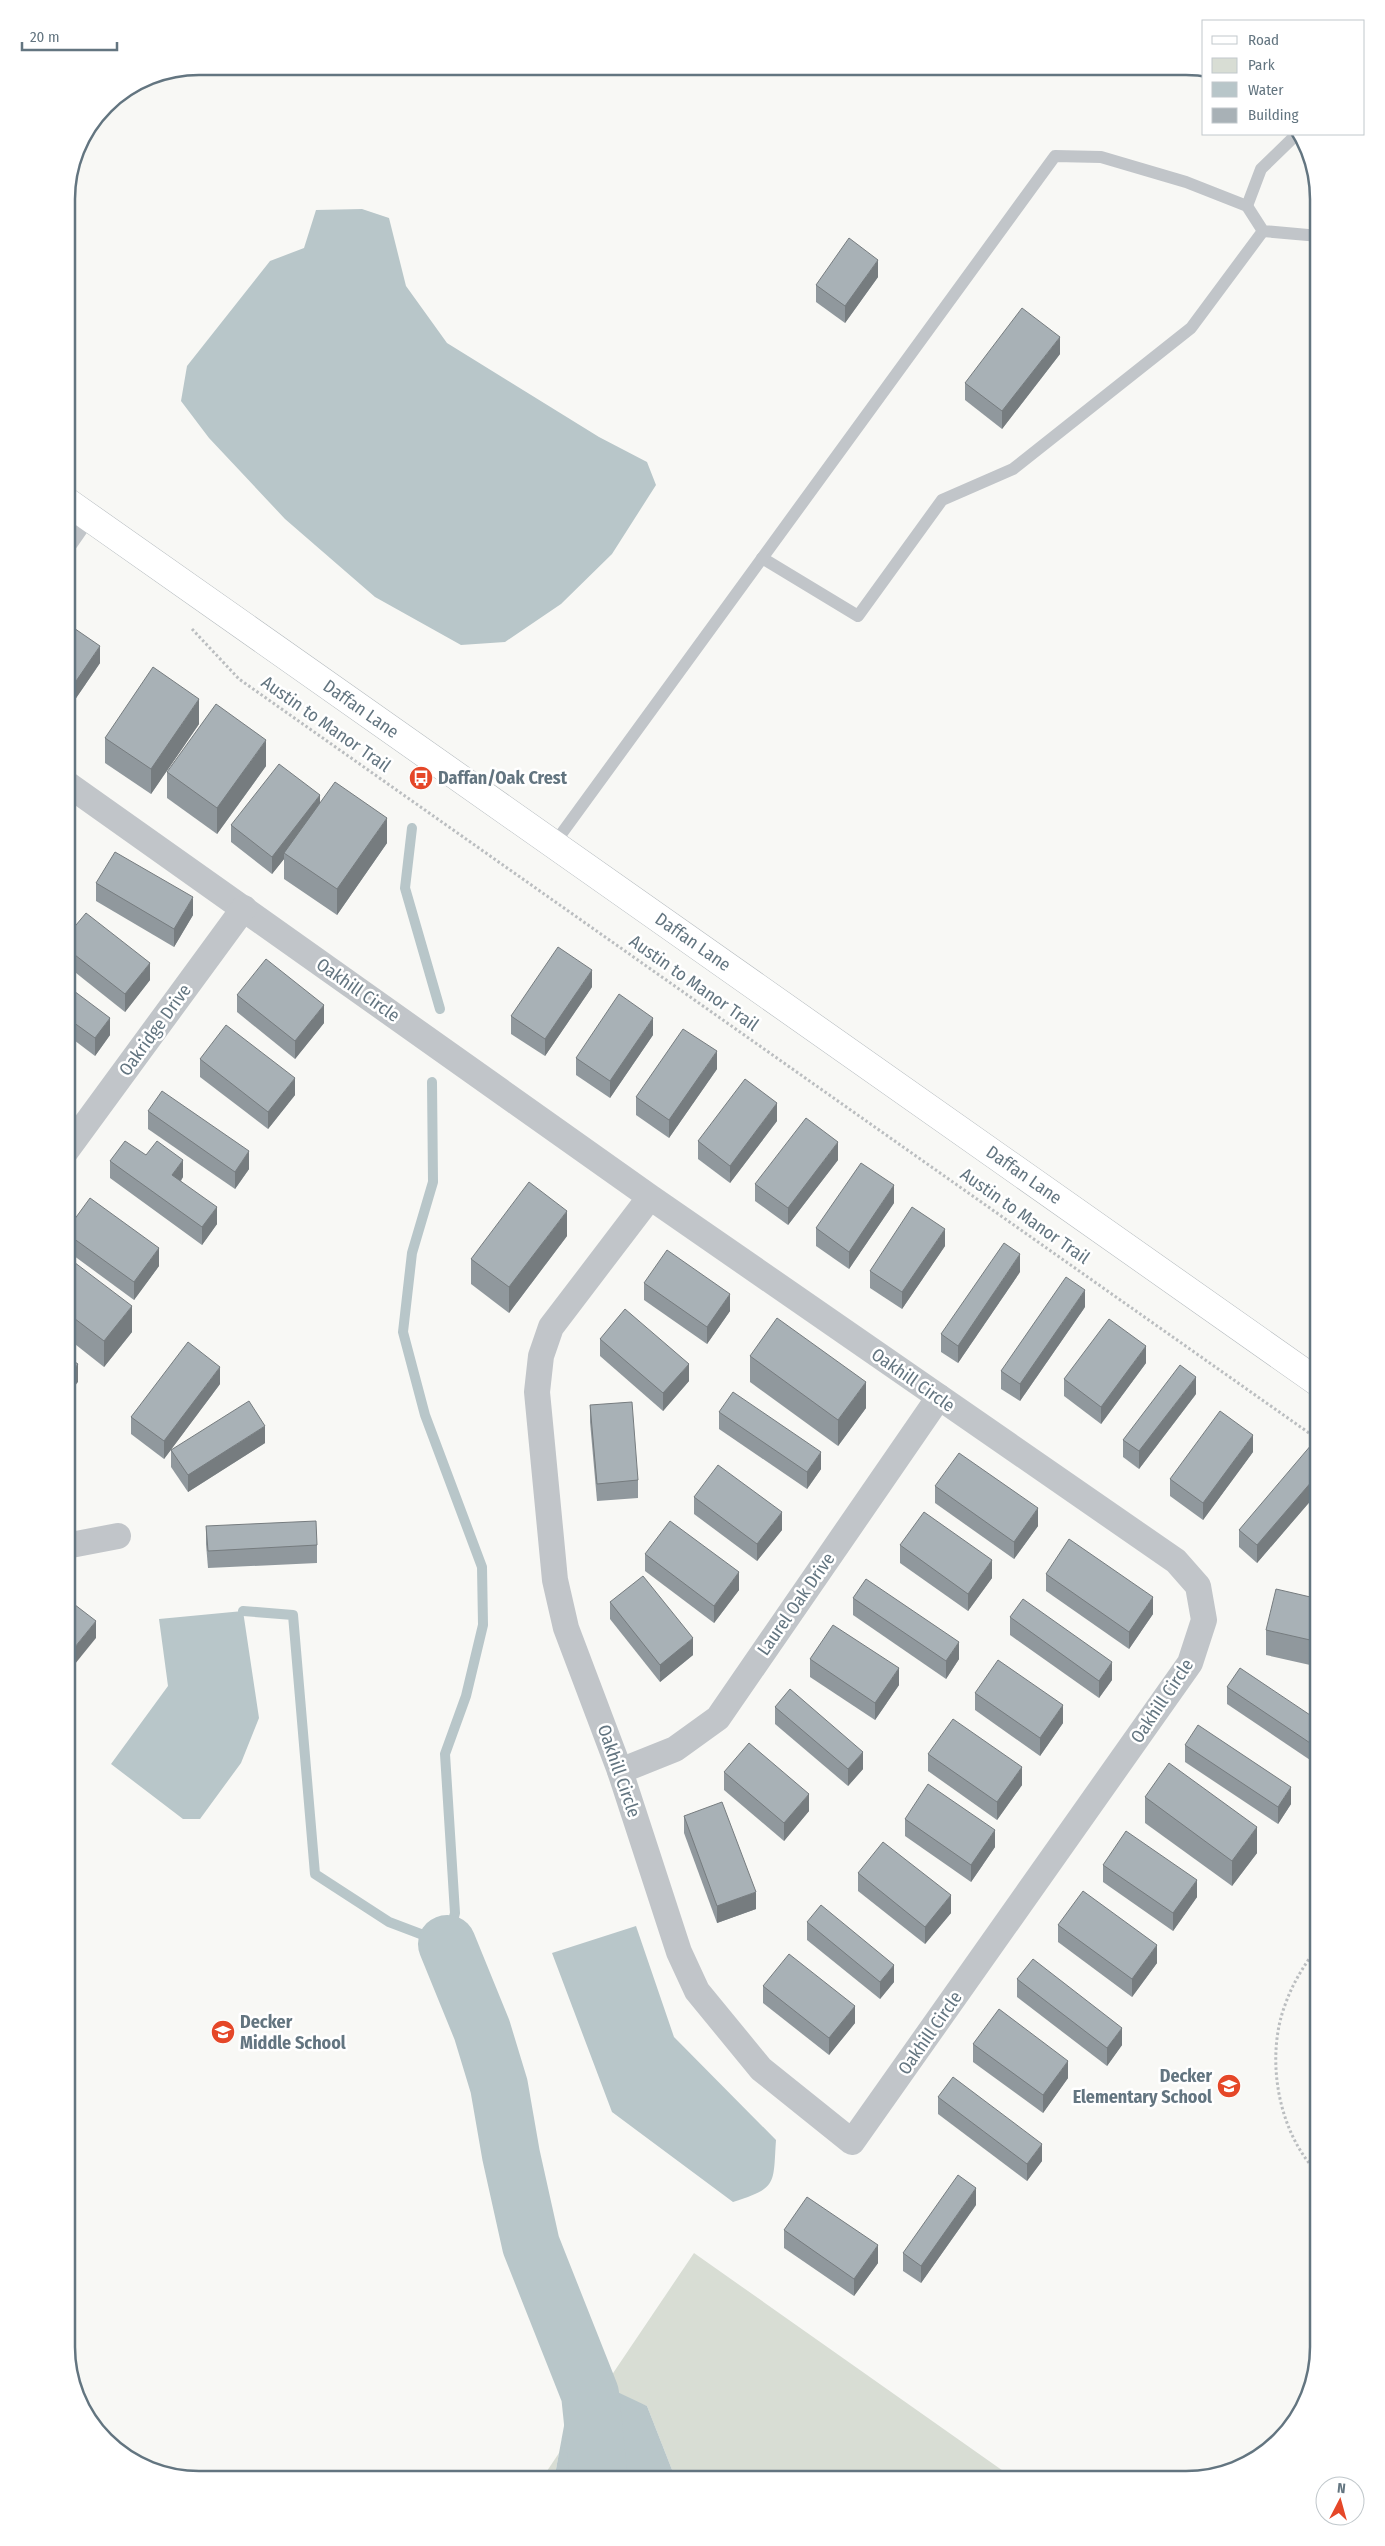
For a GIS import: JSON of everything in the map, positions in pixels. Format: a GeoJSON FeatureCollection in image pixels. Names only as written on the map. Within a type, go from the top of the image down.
{"type":"FeatureCollection","features":[{"type":"Feature","properties":{"kind":"street","name":"Daffan Lane"},"geometry":{"type":"LineString","coordinates":[[75,507],[1310,1377]]}},
{"type":"Feature","properties":{"kind":"street","name":"Oakhill Circle"},"geometry":{"type":"LineString","coordinates":[[75,789],[650,1197],[1176,1561],[1198,1586],[1204,1620],[1190,1663],[852,2142],[761,2069],[697,1991],[679,1952],[620,1771],[566,1628],[555,1580],[537,1392],[541,1356],[551,1327],[650,1197]]}},
{"type":"Feature","properties":{"kind":"street","name":"Oakridge Drive"},"geometry":{"type":"LineString","coordinates":[[75,1139],[244,908]]}},
{"type":"Feature","properties":{"kind":"street","name":"Laurel Oak Drive"},"geometry":{"type":"LineString","coordinates":[[620,1771],[675,1749],[718,1718],[939,1397]]}},
{"type":"Feature","properties":{"kind":"street"},"geometry":{"type":"LineString","coordinates":[[75,1544],[118,1536]]}},
{"type":"Feature","properties":{"kind":"lane"},"geometry":{"type":"LineString","coordinates":[[1247,206],[1261,170],[1293,138]]}},
{"type":"Feature","properties":{"kind":"lane"},"geometry":{"type":"LineString","coordinates":[[554,844],[1055,156],[1101,157],[1186,182],[1247,206],[1263,231]]}},
{"type":"Feature","properties":{"kind":"lane"},"geometry":{"type":"LineString","coordinates":[[1263,231],[1310,235]]}},
{"type":"Feature","properties":{"kind":"lane"},"geometry":{"type":"LineString","coordinates":[[762,558],[858,616],[942,500],[1013,469],[1191,328],[1263,231]]}},
{"type":"Feature","properties":{"kind":"path","name":"Austin to Manor Trail"},"geometry":{"type":"LineString","coordinates":[[186,622],[239,679],[1310,1434]]}},
{"type":"Feature","properties":{"kind":"path"},"geometry":{"type":"LineString","coordinates":[[1310,1958],[1294,1980],[1284,2006],[1276,2054],[1284,2113],[1295,2140],[1310,2166]]}},
{"type":"Feature","properties":{"kind":"green space"},"geometry":{"type":"Polygon","coordinates":[[[694,2253],[1003,2471],[672,2471],[647,2406],[601,2391],[694,2253]]]}},
{"type":"Feature","properties":{"kind":"green space"},"geometry":{"type":"Polygon","coordinates":[[[559,2453],[556,2471],[547,2471],[559,2453]]]}},
{"type":"Feature","properties":{"kind":"water"},"geometry":{"type":"Polygon","coordinates":[[[362,209],[389,218],[406,286],[447,343],[599,437],[647,462],[656,485],[612,554],[561,604],[505,642],[461,645],[375,597],[285,519],[209,438],[181,401],[187,366],[270,261],[304,248],[316,210],[362,209]]]}},
{"type":"Feature","properties":{"kind":"water"},"geometry":{"type":"Polygon","coordinates":[[[243,1611],[259,1718],[241,1763],[200,1819],[183,1819],[111,1764],[168,1686],[159,1619],[243,1611]]]}},
{"type":"Feature","properties":{"kind":"water"},"geometry":{"type":"Polygon","coordinates":[[[636,1926],[674,2037],[776,2140],[773,2175],[766,2188],[758,2193],[733,2202],[612,2112],[552,1953],[636,1926]]]}},
{"type":"Feature","properties":{"kind":"water"},"geometry":{"type":"Polygon","coordinates":[[[611,2389],[647,2406],[672,2471],[556,2471],[569,2399],[611,2389]]]}},
{"type":"Feature","properties":{"kind":"building"},"geometry":{"type":"Polygon","coordinates":[[[849,238],[878,260],[845,306],[816,285],[849,238]]]}},
{"type":"Feature","properties":{"kind":"building"},"geometry":{"type":"Polygon","coordinates":[[[1022,308],[1060,337],[1002,411],[965,383],[1022,308]]]}},
{"type":"Feature","properties":{"kind":"building"},"geometry":{"type":"Polygon","coordinates":[[[75,629],[100,646],[75,683],[75,629]]]}},
{"type":"Feature","properties":{"kind":"building"},"geometry":{"type":"Polygon","coordinates":[[[153,667],[199,699],[151,769],[105,738],[153,667]]]}},
{"type":"Feature","properties":{"kind":"building"},"geometry":{"type":"Polygon","coordinates":[[[216,704],[266,740],[217,808],[167,772],[216,704]]]}},
{"type":"Feature","properties":{"kind":"building"},"geometry":{"type":"Polygon","coordinates":[[[279,764],[320,795],[272,857],[231,825],[279,764]]]}},
{"type":"Feature","properties":{"kind":"building"},"geometry":{"type":"Polygon","coordinates":[[[335,782],[387,818],[337,889],[284,853],[335,782]]]}},
{"type":"Feature","properties":{"kind":"building"},"geometry":{"type":"Polygon","coordinates":[[[115,852],[193,897],[174,929],[96,883],[115,852]]]}},
{"type":"Feature","properties":{"kind":"building"},"geometry":{"type":"Polygon","coordinates":[[[86,913],[150,963],[125,994],[75,955],[75,926],[86,913]]]}},
{"type":"Feature","properties":{"kind":"building"},"geometry":{"type":"Polygon","coordinates":[[[558,947],[592,970],[545,1039],[511,1016],[558,947]]]}},
{"type":"Feature","properties":{"kind":"building"},"geometry":{"type":"Polygon","coordinates":[[[266,959],[324,1005],[295,1041],[237,995],[266,959]]]}},
{"type":"Feature","properties":{"kind":"building"},"geometry":{"type":"Polygon","coordinates":[[[75,992],[110,1018],[95,1038],[75,1024],[75,992]]]}},
{"type":"Feature","properties":{"kind":"building"},"geometry":{"type":"Polygon","coordinates":[[[619,994],[653,1018],[610,1081],[576,1058],[619,994]]]}},
{"type":"Feature","properties":{"kind":"building"},"geometry":{"type":"Polygon","coordinates":[[[226,1025],[295,1078],[268,1112],[200,1059],[226,1025]]]}},
{"type":"Feature","properties":{"kind":"building"},"geometry":{"type":"Polygon","coordinates":[[[683,1029],[717,1051],[669,1120],[636,1097],[683,1029]]]}},
{"type":"Feature","properties":{"kind":"building"},"geometry":{"type":"Polygon","coordinates":[[[745,1079],[777,1103],[730,1166],[698,1141],[745,1079]]]}},
{"type":"Feature","properties":{"kind":"building"},"geometry":{"type":"Polygon","coordinates":[[[162,1091],[249,1151],[235,1172],[148,1111],[162,1091]]]}},
{"type":"Feature","properties":{"kind":"building"},"geometry":{"type":"Polygon","coordinates":[[[806,1118],[838,1142],[788,1208],[755,1184],[806,1118]]]}},
{"type":"Feature","properties":{"kind":"building"},"geometry":{"type":"Polygon","coordinates":[[[125,1141],[146,1155],[157,1141],[183,1160],[172,1175],[217,1207],[202,1227],[110,1161],[125,1141]]]}},
{"type":"Feature","properties":{"kind":"building"},"geometry":{"type":"Polygon","coordinates":[[[861,1163],[894,1185],[849,1252],[816,1228],[861,1163]]]}},
{"type":"Feature","properties":{"kind":"building"},"geometry":{"type":"Polygon","coordinates":[[[529,1182],[567,1211],[509,1287],[471,1259],[529,1182]]]}},
{"type":"Feature","properties":{"kind":"building"},"geometry":{"type":"Polygon","coordinates":[[[90,1198],[159,1248],[134,1282],[75,1239],[75,1219],[90,1198]]]}},
{"type":"Feature","properties":{"kind":"building"},"geometry":{"type":"Polygon","coordinates":[[[912,1207],[945,1229],[902,1292],[870,1271],[912,1207]]]}},
{"type":"Feature","properties":{"kind":"building"},"geometry":{"type":"Polygon","coordinates":[[[1004,1243],[1020,1254],[958,1346],[941,1334],[1004,1243]]]}},
{"type":"Feature","properties":{"kind":"building"},"geometry":{"type":"Polygon","coordinates":[[[667,1250],[730,1294],[707,1327],[644,1283],[667,1250]]]}},
{"type":"Feature","properties":{"kind":"building"},"geometry":{"type":"Polygon","coordinates":[[[75,1263],[132,1306],[104,1341],[75,1319],[75,1263]]]}},
{"type":"Feature","properties":{"kind":"building"},"geometry":{"type":"Polygon","coordinates":[[[1066,1277],[1085,1290],[1020,1384],[1001,1371],[1066,1277]]]}},
{"type":"Feature","properties":{"kind":"building"},"geometry":{"type":"Polygon","coordinates":[[[625,1309],[689,1364],[663,1393],[600,1339],[625,1309]]]}},
{"type":"Feature","properties":{"kind":"building"},"geometry":{"type":"Polygon","coordinates":[[[777,1318],[866,1382],[838,1420],[750,1356],[777,1318]]]}},
{"type":"Feature","properties":{"kind":"building"},"geometry":{"type":"Polygon","coordinates":[[[1109,1319],[1146,1346],[1101,1407],[1064,1379],[1109,1319]]]}},
{"type":"Feature","properties":{"kind":"building"},"geometry":{"type":"Polygon","coordinates":[[[188,1342],[220,1367],[164,1441],[131,1417],[188,1342]]]}},
{"type":"Feature","properties":{"kind":"building"},"geometry":{"type":"Polygon","coordinates":[[[1180,1365],[1196,1377],[1139,1451],[1123,1440],[1180,1365]]]}},
{"type":"Feature","properties":{"kind":"building"},"geometry":{"type":"Polygon","coordinates":[[[733,1392],[821,1452],[807,1472],[719,1412],[733,1392]]]}},
{"type":"Feature","properties":{"kind":"building"},"geometry":{"type":"Polygon","coordinates":[[[249,1401],[265,1426],[188,1475],[171,1450],[249,1401]]]}},
{"type":"Feature","properties":{"kind":"building"},"geometry":{"type":"Polygon","coordinates":[[[632,1402],[638,1480],[597,1484],[590,1405],[632,1402]]]}},
{"type":"Feature","properties":{"kind":"building"},"geometry":{"type":"Polygon","coordinates":[[[1220,1411],[1253,1435],[1203,1503],[1170,1479],[1220,1411]]]}},
{"type":"Feature","properties":{"kind":"building"},"geometry":{"type":"Polygon","coordinates":[[[1310,1446],[1310,1483],[1257,1545],[1239,1530],[1310,1446]]]}},
{"type":"Feature","properties":{"kind":"building"},"geometry":{"type":"Polygon","coordinates":[[[959,1453],[1038,1508],[1014,1542],[935,1486],[959,1453]]]}},
{"type":"Feature","properties":{"kind":"building"},"geometry":{"type":"Polygon","coordinates":[[[718,1465],[782,1512],[757,1544],[694,1497],[718,1465]]]}},
{"type":"Feature","properties":{"kind":"building"},"geometry":{"type":"Polygon","coordinates":[[[924,1512],[992,1560],[968,1594],[900,1545],[924,1512]]]}},
{"type":"Feature","properties":{"kind":"building"},"geometry":{"type":"Polygon","coordinates":[[[316,1521],[317,1545],[208,1551],[206,1526],[316,1521]]]}},
{"type":"Feature","properties":{"kind":"building"},"geometry":{"type":"Polygon","coordinates":[[[670,1521],[739,1572],[714,1606],[645,1554],[670,1521]]]}},
{"type":"Feature","properties":{"kind":"building"},"geometry":{"type":"Polygon","coordinates":[[[1069,1539],[1153,1597],[1129,1632],[1046,1574],[1069,1539]]]}},
{"type":"Feature","properties":{"kind":"building"},"geometry":{"type":"Polygon","coordinates":[[[643,1576],[693,1638],[660,1665],[610,1602],[643,1576]]]}},
{"type":"Feature","properties":{"kind":"building"},"geometry":{"type":"Polygon","coordinates":[[[866,1579],[959,1642],[946,1661],[853,1598],[866,1579]]]}},
{"type":"Feature","properties":{"kind":"building"},"geometry":{"type":"Polygon","coordinates":[[[1276,1589],[1310,1597],[1310,1640],[1266,1630],[1276,1589]]]}},
{"type":"Feature","properties":{"kind":"building"},"geometry":{"type":"Polygon","coordinates":[[[1023,1599],[1112,1662],[1099,1681],[1010,1617],[1023,1599]]]}},
{"type":"Feature","properties":{"kind":"building"},"geometry":{"type":"Polygon","coordinates":[[[75,1605],[96,1621],[75,1647],[75,1605]]]}},
{"type":"Feature","properties":{"kind":"building"},"geometry":{"type":"Polygon","coordinates":[[[833,1625],[899,1668],[875,1703],[810,1659],[833,1625]]]}},
{"type":"Feature","properties":{"kind":"building"},"geometry":{"type":"Polygon","coordinates":[[[998,1660],[1063,1705],[1040,1738],[975,1693],[998,1660]]]}},
{"type":"Feature","properties":{"kind":"building"},"geometry":{"type":"Polygon","coordinates":[[[1240,1668],[1310,1715],[1310,1743],[1227,1687],[1240,1668]]]}},
{"type":"Feature","properties":{"kind":"building"},"geometry":{"type":"Polygon","coordinates":[[[790,1689],[863,1752],[848,1769],[775,1707],[790,1689]]]}},
{"type":"Feature","properties":{"kind":"building"},"geometry":{"type":"Polygon","coordinates":[[[953,1719],[1022,1767],[997,1802],[928,1754],[953,1719]]]}},
{"type":"Feature","properties":{"kind":"building"},"geometry":{"type":"Polygon","coordinates":[[[1198,1725],[1291,1787],[1278,1807],[1185,1745],[1198,1725]]]}},
{"type":"Feature","properties":{"kind":"building"},"geometry":{"type":"Polygon","coordinates":[[[749,1743],[809,1794],[784,1823],[724,1772],[749,1743]]]}},
{"type":"Feature","properties":{"kind":"building"},"geometry":{"type":"Polygon","coordinates":[[[1169,1763],[1257,1827],[1232,1861],[1145,1797],[1169,1763]]]}},
{"type":"Feature","properties":{"kind":"building"},"geometry":{"type":"Polygon","coordinates":[[[928,1784],[995,1830],[971,1865],[905,1819],[928,1784]]]}},
{"type":"Feature","properties":{"kind":"building"},"geometry":{"type":"Polygon","coordinates":[[[722,1802],[756,1892],[717,1906],[684,1816],[722,1802]]]}},
{"type":"Feature","properties":{"kind":"building"},"geometry":{"type":"Polygon","coordinates":[[[1126,1831],[1197,1880],[1173,1913],[1103,1865],[1126,1831]]]}},
{"type":"Feature","properties":{"kind":"building"},"geometry":{"type":"Polygon","coordinates":[[[883,1842],[951,1895],[925,1927],[858,1873],[883,1842]]]}},
{"type":"Feature","properties":{"kind":"building"},"geometry":{"type":"Polygon","coordinates":[[[1083,1891],[1157,1945],[1132,1979],[1058,1925],[1083,1891]]]}},
{"type":"Feature","properties":{"kind":"building"},"geometry":{"type":"Polygon","coordinates":[[[821,1905],[894,1965],[880,1982],[807,1922],[821,1905]]]}},
{"type":"Feature","properties":{"kind":"building"},"geometry":{"type":"Polygon","coordinates":[[[789,1954],[855,2006],[829,2038],[763,1986],[789,1954]]]}},
{"type":"Feature","properties":{"kind":"building"},"geometry":{"type":"Polygon","coordinates":[[[1033,1959],[1122,2028],[1107,2048],[1017,1979],[1033,1959]]]}},
{"type":"Feature","properties":{"kind":"building"},"geometry":{"type":"Polygon","coordinates":[[[999,2009],[1068,2061],[1043,2095],[973,2044],[999,2009]]]}},
{"type":"Feature","properties":{"kind":"building"},"geometry":{"type":"Polygon","coordinates":[[[953,2077],[1042,2144],[1027,2164],[938,2097],[953,2077]]]}},
{"type":"Feature","properties":{"kind":"building"},"geometry":{"type":"Polygon","coordinates":[[[958,2175],[976,2188],[921,2266],[903,2253],[958,2175]]]}},
{"type":"Feature","properties":{"kind":"building"},"geometry":{"type":"Polygon","coordinates":[[[807,2197],[878,2245],[854,2279],[784,2230],[807,2197]]]}},
{"type":"Feature","properties":{"kind":"waterway"},"geometry":{"type":"LineString","coordinates":[[412,828],[405,888],[440,1009]]}},
{"type":"Feature","properties":{"kind":"waterway"},"geometry":{"type":"LineString","coordinates":[[243,1611],[293,1615],[315,1874],[389,1922],[447,1944],[455,1913],[445,1754],[466,1696],[483,1625],[482,1567],[425,1415],[403,1332],[412,1253],[433,1182],[432,1082]]}},
{"type":"Feature","properties":{"kind":"waterway"},"geometry":{"type":"LineString","coordinates":[[447,1944],[482,2030],[499,2086],[511,2155],[531,2245],[590,2394],[598,2471]]}},
{"type":"Feature","properties":{"kind":"place","name":"Daffan/Oak Crest"},"geometry":{"type":"Point","coordinates":[421,778]}},
{"type":"Feature","properties":{"kind":"place","name":"Decker Middle School"},"geometry":{"type":"Point","coordinates":[223,2032]}},
{"type":"Feature","properties":{"kind":"place","name":"Decker Elementary School"},"geometry":{"type":"Point","coordinates":[1229,2086]}}]}
